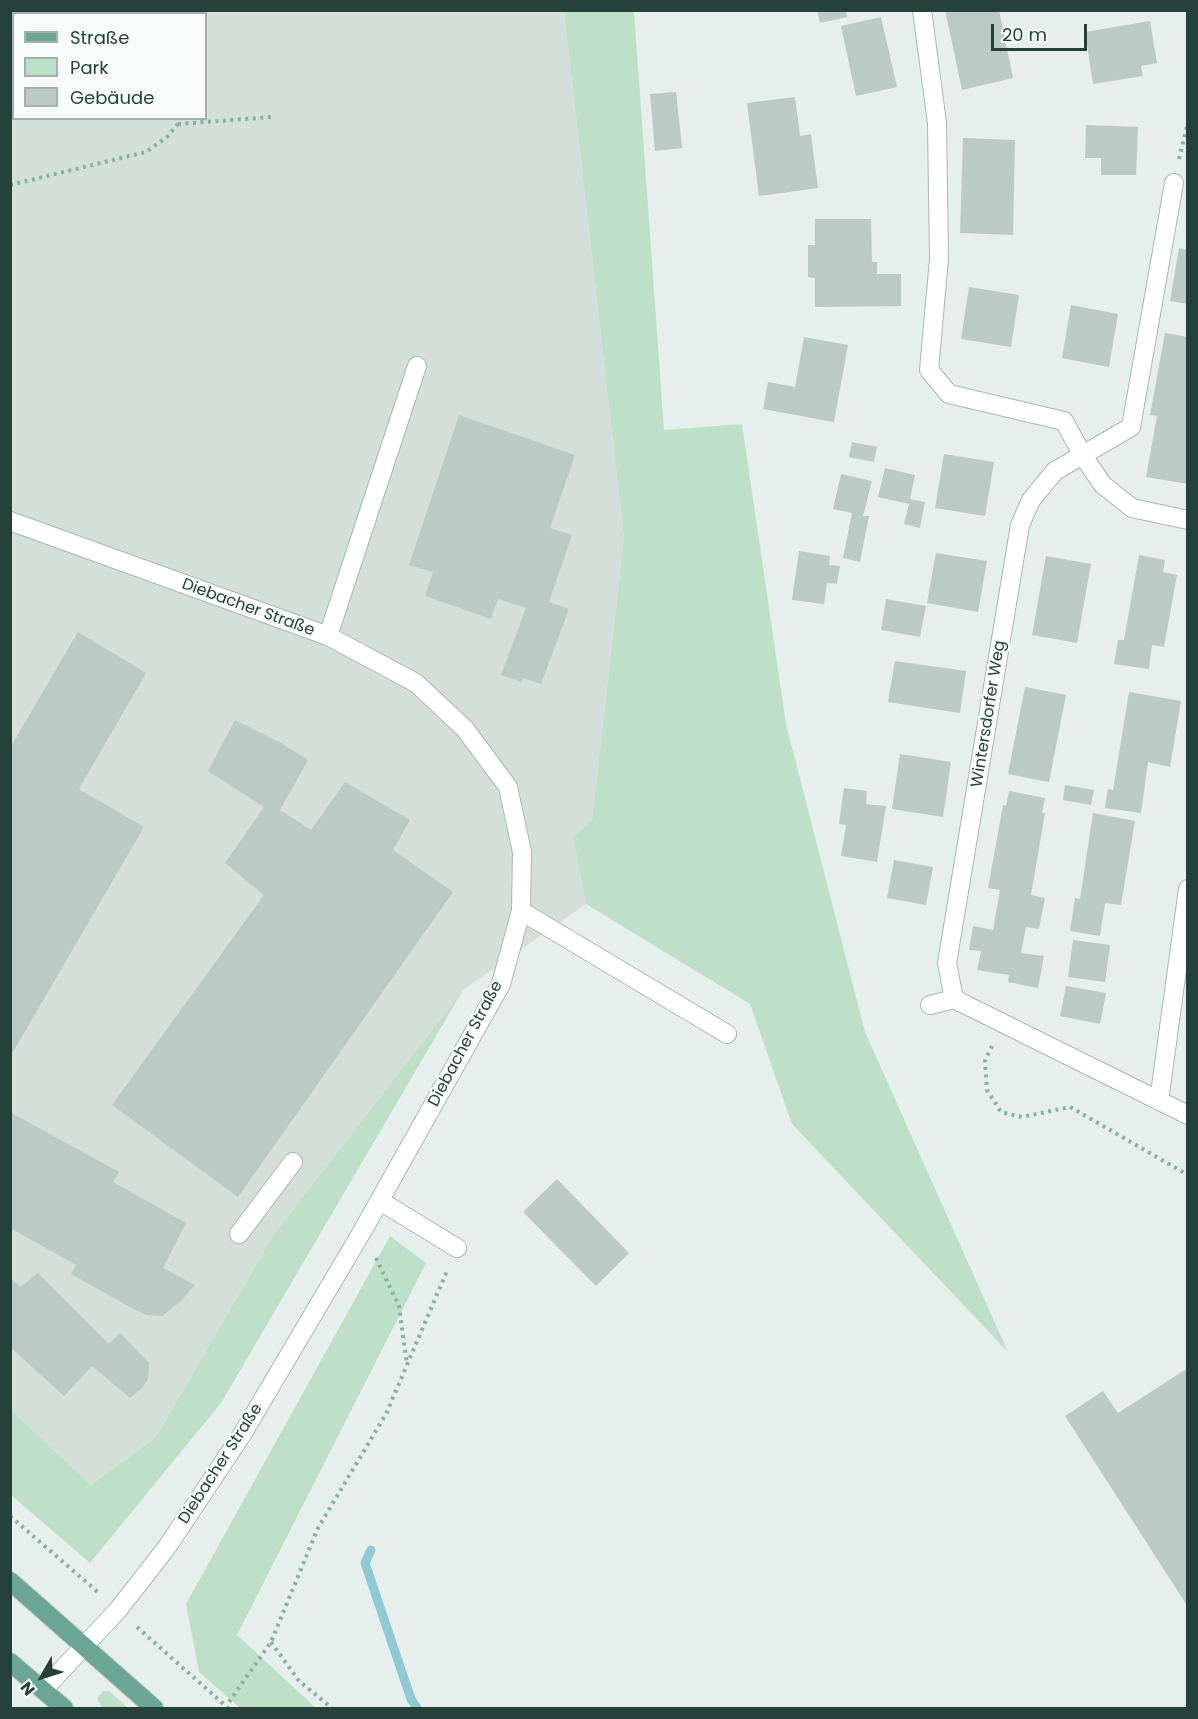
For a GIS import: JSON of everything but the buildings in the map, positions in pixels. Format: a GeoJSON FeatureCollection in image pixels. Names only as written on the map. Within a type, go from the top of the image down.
{"type":"FeatureCollection","features":[{"type":"Feature","properties":{"kind":"main road"},"geometry":{"type":"LineString","coordinates":[[10,1581],[154,1708]]}},
{"type":"Feature","properties":{"kind":"main road"},"geometry":{"type":"LineString","coordinates":[[10,1662],[64,1708]]}},
{"type":"Feature","properties":{"kind":"street"},"geometry":{"type":"LineString","coordinates":[[922,10],[937,123],[939,248],[928,370],[949,394],[1064,421],[1083,456],[1103,485],[1132,508],[1188,520]]}},
{"type":"Feature","properties":{"kind":"street","name":"Wintersdorfer Weg"},"geometry":{"type":"LineString","coordinates":[[954,999],[947,963],[1020,525],[1031,500],[1055,471],[1131,427],[1174,183]]}},
{"type":"Feature","properties":{"kind":"street"},"geometry":{"type":"LineString","coordinates":[[328,636],[417,366]]}},
{"type":"Feature","properties":{"kind":"street","name":"Diebacher Straße"},"geometry":{"type":"LineString","coordinates":[[10,521],[328,636],[416,683],[465,729],[508,787],[522,852],[521,911],[501,984],[380,1201],[212,1481],[161,1555],[118,1610],[43,1690]]}},
{"type":"Feature","properties":{"kind":"street"},"geometry":{"type":"LineString","coordinates":[[1159,1101],[1188,890]]}},
{"type":"Feature","properties":{"kind":"street"},"geometry":{"type":"LineString","coordinates":[[521,911],[727,1034]]}},
{"type":"Feature","properties":{"kind":"street"},"geometry":{"type":"LineString","coordinates":[[930,1005],[954,999],[1188,1115]]}},
{"type":"Feature","properties":{"kind":"street"},"geometry":{"type":"LineString","coordinates":[[239,1234],[293,1162]]}},
{"type":"Feature","properties":{"kind":"street"},"geometry":{"type":"LineString","coordinates":[[380,1201],[457,1248]]}},
{"type":"Feature","properties":{"kind":"path"},"geometry":{"type":"LineString","coordinates":[[207,120],[272,117]]}},
{"type":"Feature","properties":{"kind":"path"},"geometry":{"type":"LineString","coordinates":[[10,185],[146,152],[166,137],[178,121],[202,120]]}},
{"type":"Feature","properties":{"kind":"path"},"geometry":{"type":"LineString","coordinates":[[1174,183],[1188,122]]}},
{"type":"Feature","properties":{"kind":"path"},"geometry":{"type":"LineString","coordinates":[[1004,1024],[985,1061],[987,1090],[1001,1112],[1023,1117],[1070,1107],[1188,1175]]}},
{"type":"Feature","properties":{"kind":"path"},"geometry":{"type":"LineString","coordinates":[[363,1230],[399,1305],[407,1365]]}},
{"type":"Feature","properties":{"kind":"path"},"geometry":{"type":"LineString","coordinates":[[229,1702],[271,1642],[318,1528],[386,1414],[457,1248]]}},
{"type":"Feature","properties":{"kind":"path"},"geometry":{"type":"LineString","coordinates":[[10,1516],[228,1708]]}},
{"type":"Feature","properties":{"kind":"path"},"geometry":{"type":"LineString","coordinates":[[271,1642],[299,1681],[332,1708]]}},
{"type":"Feature","properties":{"kind":"shaded area"},"geometry":{"type":"Polygon","coordinates":[[[10,11],[564,11],[624,538],[592,820],[573,837],[586,904],[463,990],[274,1234],[156,1437],[91,1485],[11,1410],[10,11]]]}},
{"type":"Feature","properties":{"kind":"green space"},"geometry":{"type":"Polygon","coordinates":[[[564,11],[634,11],[664,430],[742,424],[786,724],[865,1032],[1008,1352],[792,1124],[750,1004],[586,904],[573,837],[592,820],[624,538],[564,11]]]}},
{"type":"Feature","properties":{"kind":"green space"},"geometry":{"type":"Polygon","coordinates":[[[463,990],[221,1403],[90,1563],[11,1495],[11,1410],[91,1485],[156,1437],[274,1234],[463,990]]]}},
{"type":"Feature","properties":{"kind":"green space"},"geometry":{"type":"Polygon","coordinates":[[[390,1236],[426,1263],[237,1635],[316,1708],[240,1708],[199,1672],[186,1604],[390,1236]]]}},
{"type":"Feature","properties":{"kind":"green space"},"geometry":{"type":"Polygon","coordinates":[[[103,1691],[109,1691],[128,1708],[102,1708],[97,1698],[103,1691]]]}},
{"type":"Feature","properties":{"kind":"waterway"},"geometry":{"type":"LineString","coordinates":[[371,1550],[365,1563],[411,1699],[417,1708]]}}]}
